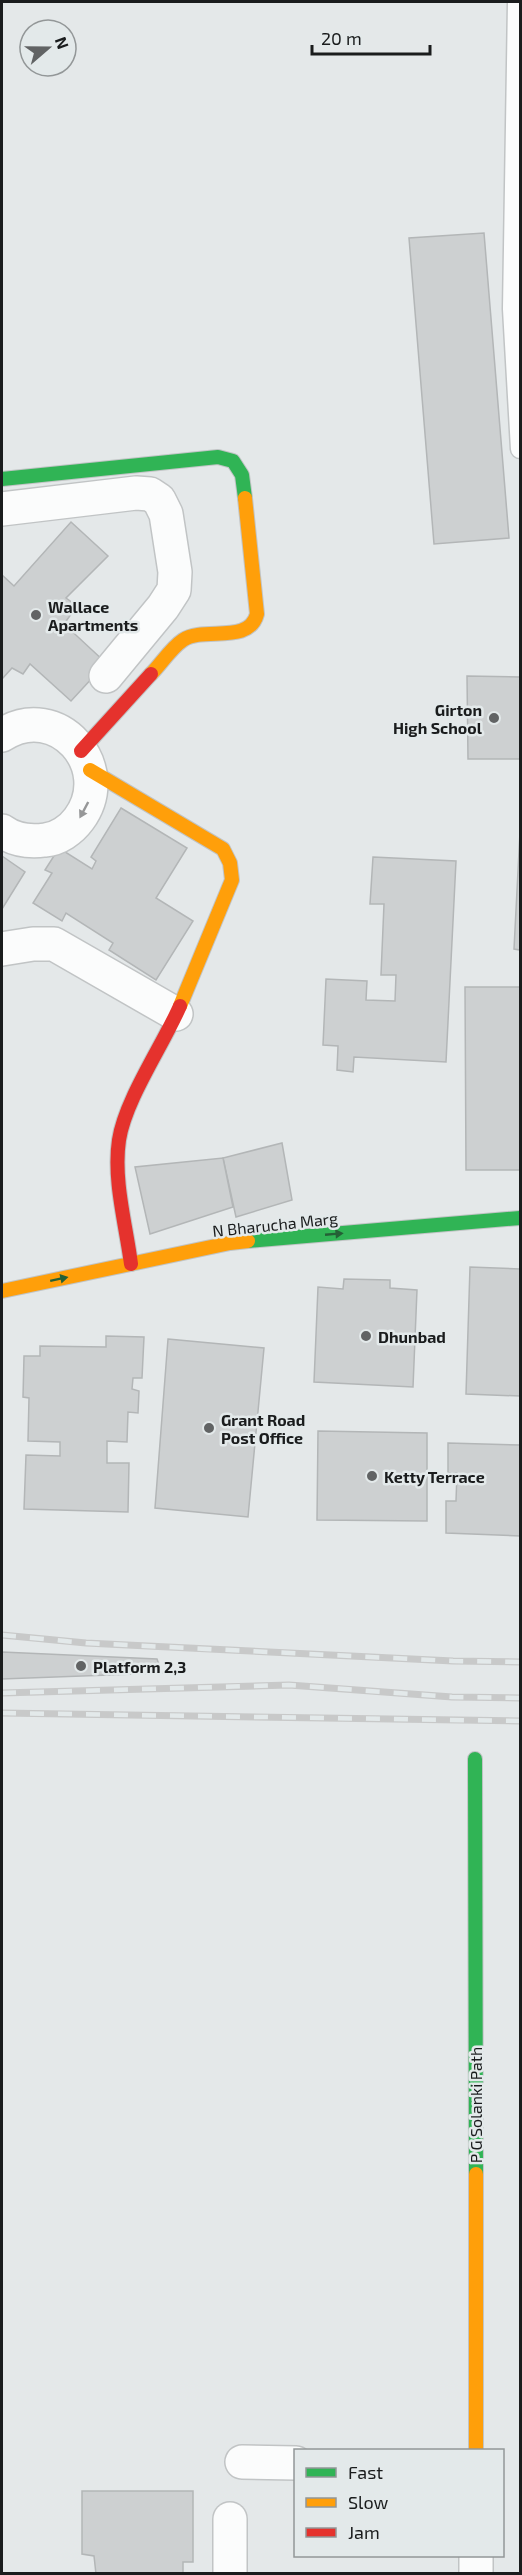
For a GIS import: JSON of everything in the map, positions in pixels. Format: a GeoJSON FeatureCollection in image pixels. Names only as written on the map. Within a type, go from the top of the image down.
{"type":"FeatureCollection","features":[{"type":"Feature","properties":{"kind":"street"},"geometry":{"type":"LineString","coordinates":[[2,479],[218,457],[233,461],[242,476],[256,621],[245,630],[194,636],[183,640],[85,760]]}},
{"type":"Feature","properties":{"kind":"street"},"geometry":{"type":"LineString","coordinates":[[2,509],[136,493],[150,494],[159,500],[166,514],[175,572],[174,590],[163,607],[106,676]]}},
{"type":"Feature","properties":{"kind":"street"},"geometry":{"type":"LineString","coordinates":[[2,735],[11,729],[33,725],[54,728],[74,741],[85,760],[92,784],[87,808],[73,827],[52,839],[29,842],[8,836],[2,831]]}},
{"type":"Feature","properties":{"kind":"street"},"geometry":{"type":"LineString","coordinates":[[85,760],[223,849],[230,859],[232,880],[176,1014],[127,1113],[119,1140],[119,1178],[131,1264]]}},
{"type":"Feature","properties":{"kind":"street"},"geometry":{"type":"LineString","coordinates":[[2,949],[33,944],[54,944],[176,1014]]}},
{"type":"Feature","properties":{"kind":"street","name":"N Bharucha Marg"},"geometry":{"type":"LineString","coordinates":[[2,1291],[230,1243],[520,1218]]}},
{"type":"Feature","properties":{"kind":"street","name":"P G Solanki Path"},"geometry":{"type":"LineString","coordinates":[[475,1759],[476,2449]]}},
{"type":"Feature","properties":{"kind":"street"},"geometry":{"type":"LineString","coordinates":[[242,2462],[294,2463]]}},
{"type":"Feature","properties":{"kind":"street"},"geometry":{"type":"LineString","coordinates":[[230,2519],[230,2574]]}},
{"type":"Feature","properties":{"kind":"street"},"geometry":{"type":"LineString","coordinates":[[476,2557],[476,2574]]}},
{"type":"Feature","properties":{"kind":"lane"},"geometry":{"type":"LineString","coordinates":[[517,2],[512,309],[520,449]]}},
{"type":"Feature","properties":{"kind":"building"},"geometry":{"type":"Polygon","coordinates":[[[484,233],[509,538],[434,544],[409,238],[484,233]]]}},
{"type":"Feature","properties":{"kind":"building","name":"Wallace Apartments"},"geometry":{"type":"Polygon","coordinates":[[[71,522],[108,556],[66,598],[77,606],[64,624],[106,663],[71,701],[30,664],[23,674],[12,668],[2,679],[2,575],[14,586],[71,522]]]}},
{"type":"Feature","properties":{"kind":"building","name":"Girton High School"},"geometry":{"type":"Polygon","coordinates":[[[467,676],[520,677],[520,759],[468,759],[467,676]]]}},
{"type":"Feature","properties":{"kind":"building"},"geometry":{"type":"Polygon","coordinates":[[[121,808],[187,848],[156,898],[193,921],[156,980],[109,950],[113,943],[66,913],[62,921],[33,903],[52,873],[45,870],[59,848],[92,869],[96,861],[91,857],[121,808]]]}},
{"type":"Feature","properties":{"kind":"building"},"geometry":{"type":"Polygon","coordinates":[[[520,832],[520,950],[514,949],[520,832]]]}},
{"type":"Feature","properties":{"kind":"building"},"geometry":{"type":"Polygon","coordinates":[[[2,856],[25,872],[2,909],[2,856]]]}},
{"type":"Feature","properties":{"kind":"building"},"geometry":{"type":"Polygon","coordinates":[[[373,857],[456,861],[446,1062],[354,1057],[353,1072],[337,1070],[338,1046],[323,1045],[326,979],[367,981],[366,1000],[395,1001],[396,975],[381,975],[384,904],[370,904],[373,857]]]}},
{"type":"Feature","properties":{"kind":"building"},"geometry":{"type":"Polygon","coordinates":[[[465,987],[520,987],[520,1170],[466,1170],[465,987]]]}},
{"type":"Feature","properties":{"kind":"building"},"geometry":{"type":"Polygon","coordinates":[[[282,1143],[292,1200],[236,1217],[223,1158],[282,1143]]]}},
{"type":"Feature","properties":{"kind":"building"},"geometry":{"type":"Polygon","coordinates":[[[223,1158],[233,1207],[150,1234],[135,1167],[223,1158]]]}},
{"type":"Feature","properties":{"kind":"building"},"geometry":{"type":"Polygon","coordinates":[[[470,1267],[520,1269],[520,1396],[466,1394],[470,1267]]]}},
{"type":"Feature","properties":{"kind":"building","name":"Dhunbad"},"geometry":{"type":"Polygon","coordinates":[[[344,1279],[390,1280],[390,1288],[417,1290],[413,1387],[314,1382],[318,1287],[343,1289],[344,1279]]]}},
{"type":"Feature","properties":{"kind":"building"},"geometry":{"type":"Polygon","coordinates":[[[106,1336],[144,1337],[142,1378],[133,1378],[132,1389],[139,1391],[138,1413],[128,1412],[127,1442],[107,1441],[107,1463],[129,1463],[128,1512],[24,1509],[26,1455],[60,1456],[60,1442],[28,1441],[29,1398],[23,1397],[24,1356],[40,1356],[40,1346],[106,1347],[106,1336]]]}},
{"type":"Feature","properties":{"kind":"building","name":"Grant Road Post Office"},"geometry":{"type":"Polygon","coordinates":[[[168,1339],[264,1348],[248,1517],[155,1508],[168,1339]]]}},
{"type":"Feature","properties":{"kind":"building","name":"Ketty Terrace"},"geometry":{"type":"Polygon","coordinates":[[[318,1431],[427,1433],[427,1521],[317,1520],[318,1431]]]}},
{"type":"Feature","properties":{"kind":"building"},"geometry":{"type":"Polygon","coordinates":[[[448,1443],[520,1445],[520,1536],[446,1533],[446,1501],[456,1501],[457,1473],[448,1473],[448,1443]]]}},
{"type":"Feature","properties":{"kind":"building","name":"Platform 2,3"},"geometry":{"type":"Polygon","coordinates":[[[2,1652],[157,1659],[162,1673],[2,1679],[2,1652]]]}},
{"type":"Feature","properties":{"kind":"building"},"geometry":{"type":"Polygon","coordinates":[[[82,2491],[193,2491],[193,2562],[183,2562],[183,2574],[96,2574],[94,2556],[82,2554],[82,2491]]]}},
{"type":"Feature","properties":{"kind":"railway"},"geometry":{"type":"LineString","coordinates":[[2,1635],[86,1643],[453,1661],[520,1662]]}},
{"type":"Feature","properties":{"kind":"railway"},"geometry":{"type":"LineString","coordinates":[[2,1693],[289,1685],[452,1697],[520,1698]]}},
{"type":"Feature","properties":{"kind":"railway"},"geometry":{"type":"LineString","coordinates":[[2,1713],[520,1721]]}},
{"type":"Feature","properties":{"kind":"traffic: fast"},"geometry":{"type":"LineString","coordinates":[[2,479],[218,457],[233,461],[242,475],[245,498]]}},
{"type":"Feature","properties":{"kind":"traffic: fast"},"geometry":{"type":"LineString","coordinates":[[248,1241],[520,1218]]}},
{"type":"Feature","properties":{"kind":"traffic: fast"},"geometry":{"type":"LineString","coordinates":[[475,1759],[476,2174]]}},
{"type":"Feature","properties":{"kind":"traffic: slow"},"geometry":{"type":"LineString","coordinates":[[151,674],[183,640],[202,634],[236,632],[245,629],[257,614],[245,498]]}},
{"type":"Feature","properties":{"kind":"traffic: slow"},"geometry":{"type":"LineString","coordinates":[[90,770],[223,849],[230,863],[232,880],[180,1006]]}},
{"type":"Feature","properties":{"kind":"traffic: slow"},"geometry":{"type":"LineString","coordinates":[[2,1291],[248,1241]]}},
{"type":"Feature","properties":{"kind":"traffic: slow"},"geometry":{"type":"LineString","coordinates":[[476,2174],[476,2449]]}},
{"type":"Feature","properties":{"kind":"traffic: jam"},"geometry":{"type":"LineString","coordinates":[[81,751],[151,674]]}},
{"type":"Feature","properties":{"kind":"traffic: jam"},"geometry":{"type":"LineString","coordinates":[[131,1264],[119,1187],[119,1140],[136,1090],[180,1006]]}},
{"type":"Feature","properties":{"kind":"place","name":"Wallace Apartments"},"geometry":{"type":"Point","coordinates":[36,615]}},
{"type":"Feature","properties":{"kind":"place","name":"Girton High School"},"geometry":{"type":"Point","coordinates":[494,718]}},
{"type":"Feature","properties":{"kind":"place","name":"Dhunbad"},"geometry":{"type":"Point","coordinates":[366,1336]}},
{"type":"Feature","properties":{"kind":"place","name":"Grant Road Post Office"},"geometry":{"type":"Point","coordinates":[209,1428]}},
{"type":"Feature","properties":{"kind":"place","name":"Ketty Terrace"},"geometry":{"type":"Point","coordinates":[372,1476]}},
{"type":"Feature","properties":{"kind":"place","name":"Platform 2,3"},"geometry":{"type":"Point","coordinates":[81,1666]}}]}
